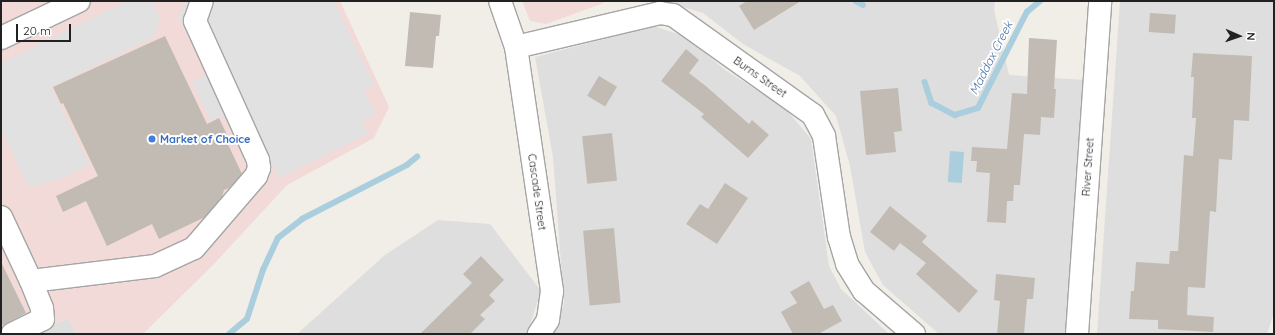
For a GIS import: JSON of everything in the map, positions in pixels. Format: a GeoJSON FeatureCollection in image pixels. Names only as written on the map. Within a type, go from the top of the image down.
{"type":"FeatureCollection","features":[{"type":"Feature","properties":{"kind":"street"},"geometry":{"type":"LineString","coordinates":[[1,38],[80,1]]}},
{"type":"Feature","properties":{"kind":"street"},"geometry":{"type":"LineString","coordinates":[[32,281],[155,266],[194,248],[256,176],[259,168],[258,160],[195,20],[202,1]]}},
{"type":"Feature","properties":{"kind":"street"},"geometry":{"type":"LineString","coordinates":[[500,1],[516,47]]}},
{"type":"Feature","properties":{"kind":"street","name":"River Street"},"geometry":{"type":"LineString","coordinates":[[1077,334],[1100,1]]}},
{"type":"Feature","properties":{"kind":"street","name":"Burns Street"},"geometry":{"type":"LineString","coordinates":[[516,47],[660,12],[673,15],[813,115],[824,136],[839,236],[847,264],[864,291],[914,334]]}},
{"type":"Feature","properties":{"kind":"street","name":"Cascade Street"},"geometry":{"type":"LineString","coordinates":[[516,47],[552,291],[548,320],[539,334]]}},
{"type":"Feature","properties":{"kind":"street"},"geometry":{"type":"LineString","coordinates":[[1,217],[32,281],[40,303],[43,319],[12,334]]}},
{"type":"Feature","properties":{"kind":"shaded area"},"geometry":{"type":"Polygon","coordinates":[[[1,1],[340,1],[389,107],[374,138],[287,185],[214,264],[143,334],[76,334],[68,318],[35,334],[1,334],[1,1]]]}},
{"type":"Feature","properties":{"kind":"shaded area"},"geometry":{"type":"Polygon","coordinates":[[[127,1],[152,2],[160,18],[154,37],[51,87],[89,165],[63,178],[29,187],[1,129],[1,63],[127,1]]]}},
{"type":"Feature","properties":{"kind":"shaded area"},"geometry":{"type":"Polygon","coordinates":[[[186,1],[334,1],[374,85],[364,90],[376,114],[362,121],[368,134],[279,178],[273,166],[249,162],[226,114],[211,121],[192,82],[207,74],[178,16],[186,1]]]}},
{"type":"Feature","properties":{"kind":"shaded area"},"geometry":{"type":"Polygon","coordinates":[[[522,1],[604,1],[604,3],[546,24],[530,21],[522,1]]]}},
{"type":"Feature","properties":{"kind":"shaded area"},"geometry":{"type":"Polygon","coordinates":[[[662,1],[995,1],[994,10],[1009,75],[1086,80],[1068,334],[939,334],[883,285],[865,252],[850,166],[836,116],[800,76],[743,44],[703,13],[662,1]]]}},
{"type":"Feature","properties":{"kind":"shaded area"},"geometry":{"type":"Polygon","coordinates":[[[1120,1],[1274,1],[1274,313],[1267,334],[1097,334],[1120,1]]]}},
{"type":"Feature","properties":{"kind":"shaded area"},"geometry":{"type":"Polygon","coordinates":[[[654,26],[686,37],[725,70],[785,108],[811,139],[829,266],[841,289],[889,334],[552,334],[564,303],[553,157],[535,57],[654,26]]]}},
{"type":"Feature","properties":{"kind":"shaded area"},"geometry":{"type":"Polygon","coordinates":[[[438,220],[490,224],[541,291],[527,334],[297,334],[385,255],[438,220]]]}},
{"type":"Feature","properties":{"kind":"shaded area"},"geometry":{"type":"Polygon","coordinates":[[[68,318],[76,334],[35,334],[68,318]]]}},
{"type":"Feature","properties":{"kind":"water"},"geometry":{"type":"Polygon","coordinates":[[[950,151],[964,152],[962,183],[948,182],[950,151]]]}},
{"type":"Feature","properties":{"kind":"building"},"geometry":{"type":"Polygon","coordinates":[[[747,1],[801,1],[754,30],[739,6],[747,1]]]}},
{"type":"Feature","properties":{"kind":"building"},"geometry":{"type":"Polygon","coordinates":[[[410,12],[441,15],[439,36],[436,36],[433,68],[405,66],[410,12]]]}},
{"type":"Feature","properties":{"kind":"building"},"geometry":{"type":"Polygon","coordinates":[[[1150,13],[1176,15],[1175,34],[1149,32],[1150,13]]]}},
{"type":"Feature","properties":{"kind":"building","name":"Market of Choice"},"geometry":{"type":"Polygon","coordinates":[[[165,36],[207,124],[219,118],[228,137],[225,138],[242,174],[229,188],[224,190],[222,197],[205,217],[159,239],[152,224],[107,246],[86,201],[63,212],[56,196],[98,176],[63,103],[61,104],[53,87],[165,36]]]}},
{"type":"Feature","properties":{"kind":"building"},"geometry":{"type":"Polygon","coordinates":[[[1029,38],[1057,40],[1054,118],[1041,117],[1040,135],[1024,134],[1020,185],[1014,185],[1013,201],[1007,201],[1006,223],[987,222],[990,173],[976,172],[977,161],[971,161],[972,147],[1007,149],[1012,93],[1027,94],[1029,38]]]}},
{"type":"Feature","properties":{"kind":"building"},"geometry":{"type":"Polygon","coordinates":[[[686,49],[699,60],[689,73],[749,124],[752,120],[769,135],[748,158],[701,117],[704,114],[661,81],[686,49]]]}},
{"type":"Feature","properties":{"kind":"building"},"geometry":{"type":"Polygon","coordinates":[[[1193,53],[1252,56],[1249,121],[1234,120],[1232,160],[1219,159],[1216,212],[1210,211],[1205,288],[1188,287],[1187,315],[1214,317],[1213,332],[1158,329],[1158,320],[1129,319],[1131,291],[1134,291],[1136,262],[1169,264],[1170,251],[1178,251],[1184,155],[1193,156],[1196,118],[1192,118],[1194,77],[1191,77],[1193,53]]]}},
{"type":"Feature","properties":{"kind":"building"},"geometry":{"type":"Polygon","coordinates":[[[599,76],[617,87],[605,107],[587,96],[599,76]]]}},
{"type":"Feature","properties":{"kind":"building"},"geometry":{"type":"Polygon","coordinates":[[[898,88],[902,131],[894,132],[896,152],[866,155],[860,91],[898,88]]]}},
{"type":"Feature","properties":{"kind":"building"},"geometry":{"type":"Polygon","coordinates":[[[612,133],[617,181],[587,184],[582,136],[612,133]]]}},
{"type":"Feature","properties":{"kind":"building"},"geometry":{"type":"Polygon","coordinates":[[[725,183],[748,198],[717,244],[686,224],[700,204],[708,209],[725,183]]]}},
{"type":"Feature","properties":{"kind":"building"},"geometry":{"type":"Polygon","coordinates":[[[890,206],[927,236],[922,242],[978,291],[959,313],[916,274],[926,263],[900,243],[894,251],[870,232],[890,206]]]}},
{"type":"Feature","properties":{"kind":"building"},"geometry":{"type":"Polygon","coordinates":[[[614,228],[621,303],[590,305],[583,231],[614,228]]]}},
{"type":"Feature","properties":{"kind":"building"},"geometry":{"type":"Polygon","coordinates":[[[481,256],[504,280],[489,295],[495,301],[480,315],[485,319],[470,334],[420,334],[472,283],[463,274],[481,256]]]}},
{"type":"Feature","properties":{"kind":"building"},"geometry":{"type":"Polygon","coordinates":[[[1,262],[26,313],[1,326],[1,262]]]}},
{"type":"Feature","properties":{"kind":"building"},"geometry":{"type":"Polygon","coordinates":[[[996,274],[1035,278],[1033,299],[1027,299],[1024,334],[997,334],[1000,301],[994,300],[996,274]]]}},
{"type":"Feature","properties":{"kind":"building"},"geometry":{"type":"Polygon","coordinates":[[[809,281],[824,309],[833,305],[842,321],[818,334],[793,334],[781,312],[797,303],[790,292],[809,281]]]}},
{"type":"Feature","properties":{"kind":"waterway","name":"Maddax Creek"},"geometry":{"type":"LineString","coordinates":[[856,1],[863,5]]}},
{"type":"Feature","properties":{"kind":"waterway","name":"Maddax Creek"},"geometry":{"type":"LineString","coordinates":[[925,82],[932,103],[955,115],[978,108],[1027,12],[1040,1]]}},
{"type":"Feature","properties":{"kind":"waterway"},"geometry":{"type":"LineString","coordinates":[[229,334],[247,319],[263,270],[278,238],[302,219],[407,165],[417,157]]}},
{"type":"Feature","properties":{"kind":"place","name":"Market of Choice"},"geometry":{"type":"Point","coordinates":[152,139]}}]}
